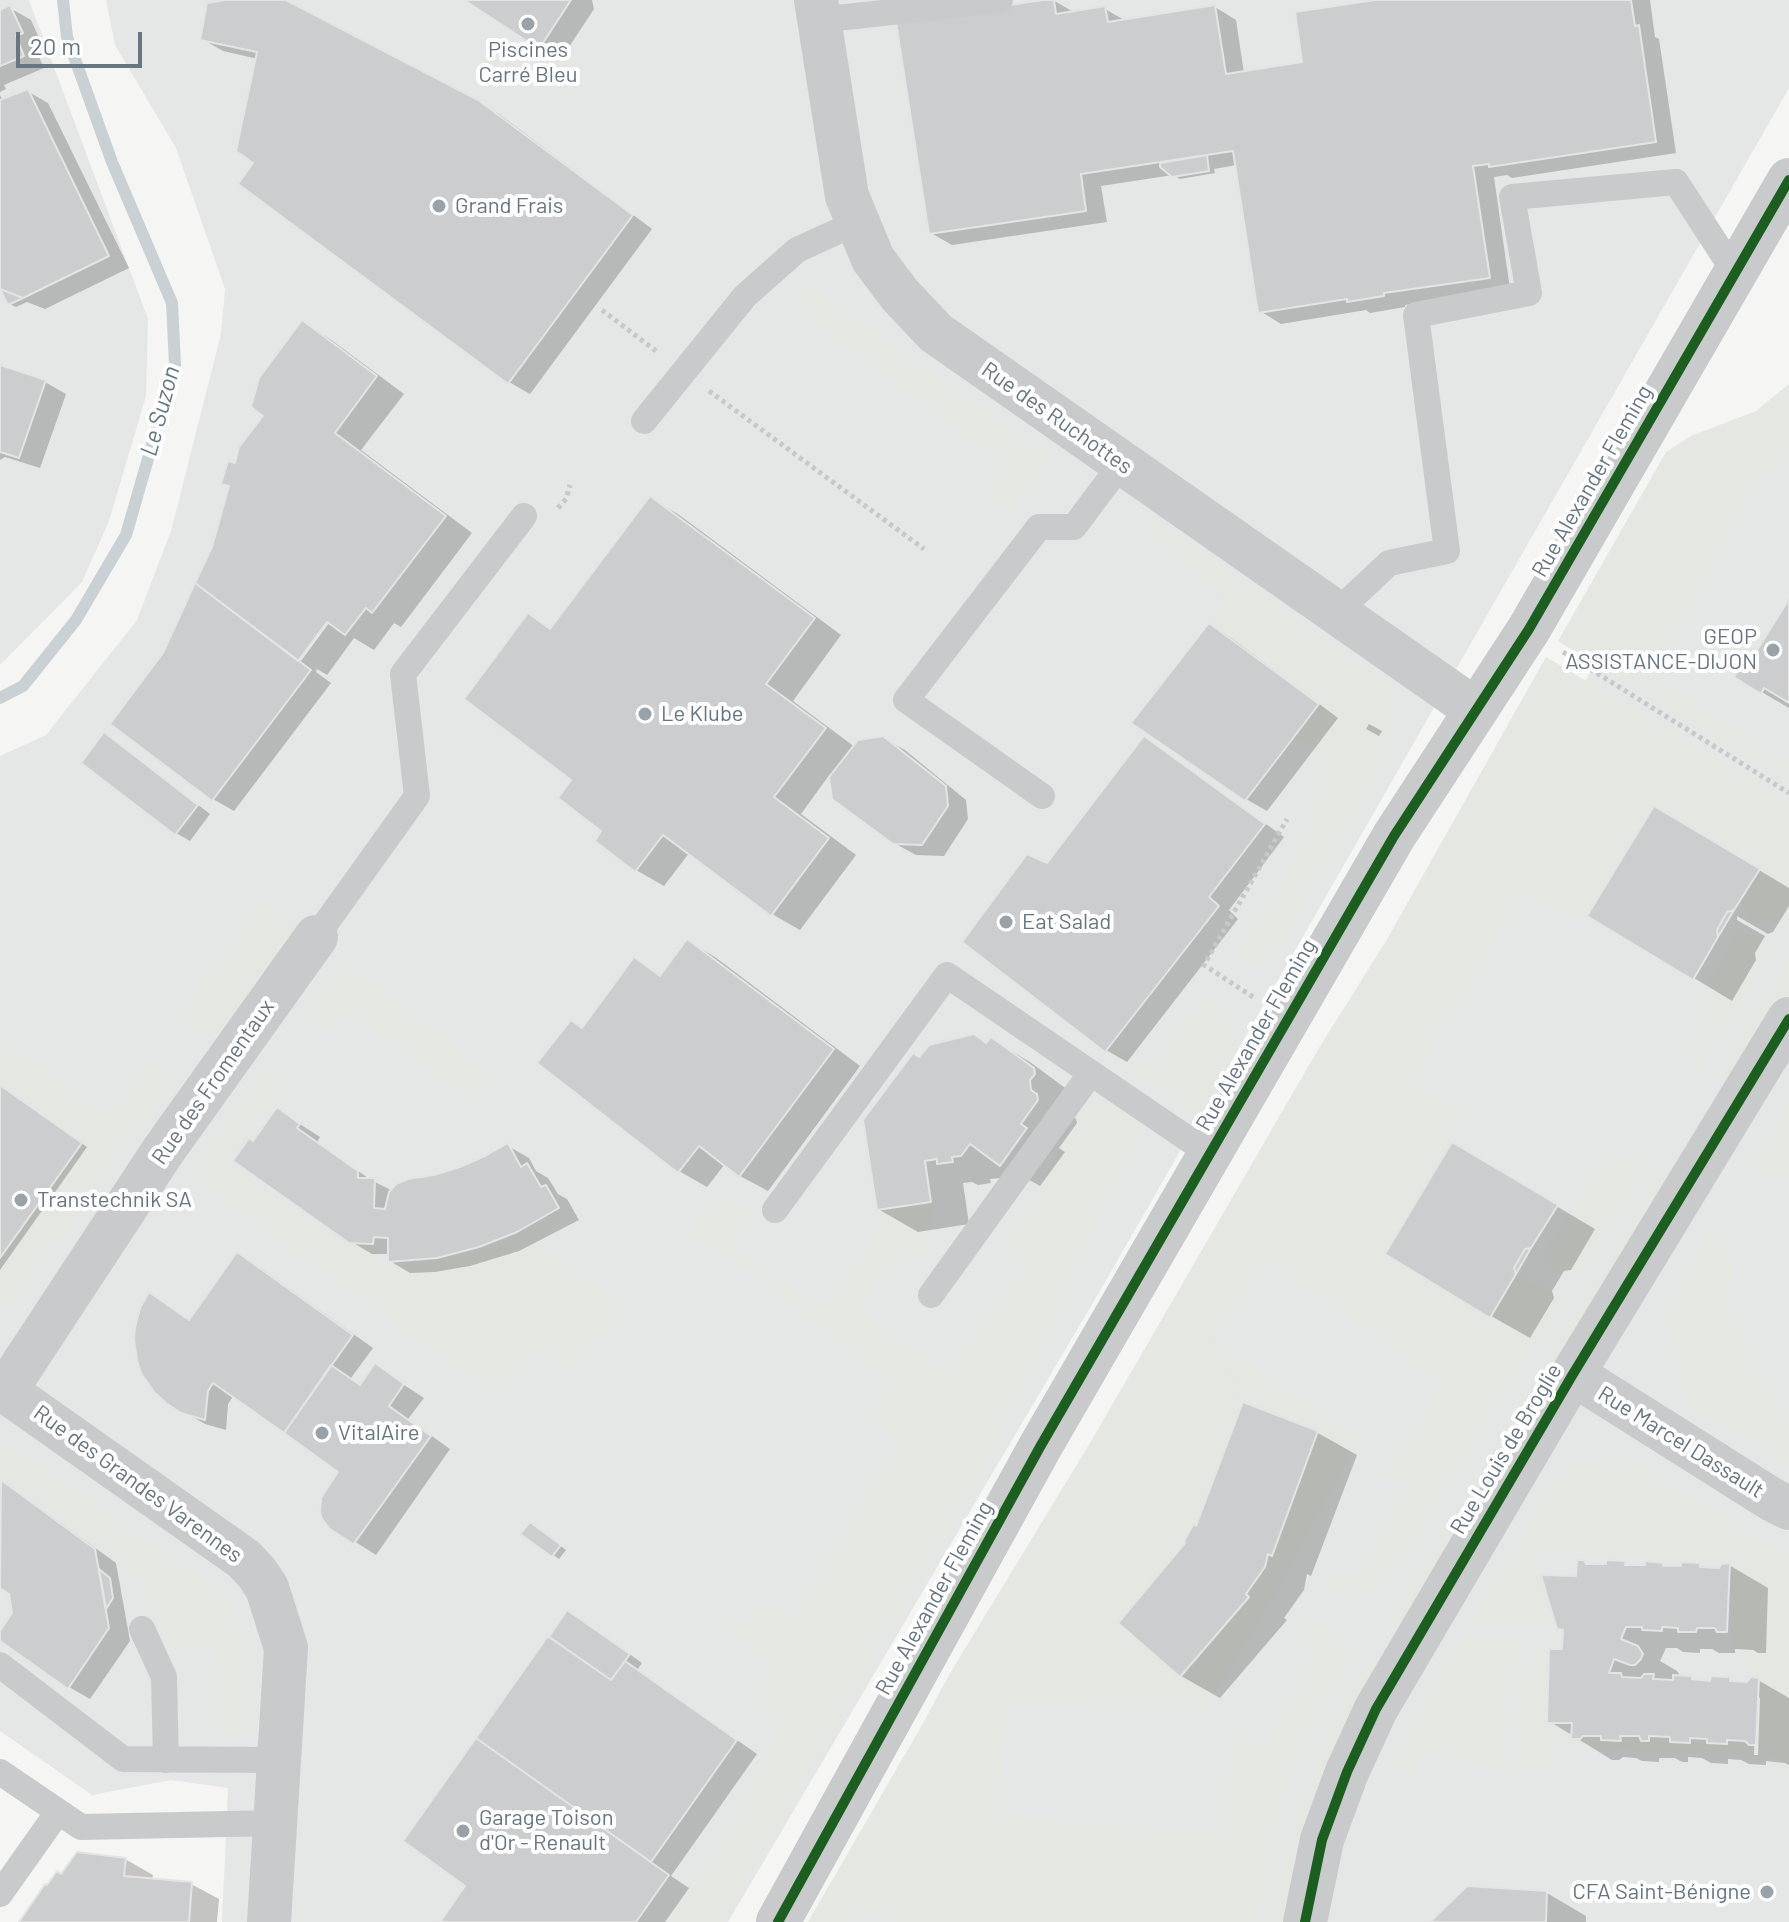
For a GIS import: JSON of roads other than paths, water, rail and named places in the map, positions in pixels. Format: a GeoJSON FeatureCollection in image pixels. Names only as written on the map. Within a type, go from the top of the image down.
{"type":"FeatureCollection","features":[{"type":"Feature","properties":{"kind":"street","name":"Rue des Ruchottes"},"geometry":{"type":"LineString","coordinates":[[817,10],[847,196],[873,259],[900,295],[936,333],[1476,710]]}},
{"type":"Feature","properties":{"kind":"street","name":"Rue Alexander Fleming"},"geometry":{"type":"LineString","coordinates":[[778,1922],[1040,1447],[1394,836],[1529,629],[1789,180]]}},
{"type":"Feature","properties":{"kind":"street","name":"Rue des Fromentaux"},"geometry":{"type":"LineString","coordinates":[[3,1388],[163,1151],[316,937]]}},
{"type":"Feature","properties":{"kind":"street","name":"Rue Louis de Broglie"},"geometry":{"type":"LineString","coordinates":[[1305,1922],[1322,1840],[1347,1772],[1376,1709],[1573,1374],[1789,1019]]}},
{"type":"Feature","properties":{"kind":"street","name":"Rue Marcel Dassault"},"geometry":{"type":"LineString","coordinates":[[1573,1374],[1789,1508]]}},
{"type":"Feature","properties":{"kind":"street","name":"Rue des Grandes Varennes"},"geometry":{"type":"LineString","coordinates":[[3,1388],[244,1559],[267,1588],[286,1648],[269,1922]]}},
{"type":"Feature","properties":{"kind":"lane"},"geometry":{"type":"LineString","coordinates":[[817,10],[1000,0]]}},
{"type":"Feature","properties":{"kind":"lane"},"geometry":{"type":"LineString","coordinates":[[1337,612],[1389,563],[1447,551],[1416,315],[1529,293],[1512,197],[1676,182],[1735,273]]}},
{"type":"Feature","properties":{"kind":"lane"},"geometry":{"type":"LineString","coordinates":[[644,421],[745,296],[797,250],[858,222]]}},
{"type":"Feature","properties":{"kind":"lane"},"geometry":{"type":"LineString","coordinates":[[1042,796],[906,700],[1039,527],[1074,527],[1122,463]]}},
{"type":"Feature","properties":{"kind":"lane"},"geometry":{"type":"LineString","coordinates":[[316,937],[417,796],[403,674],[524,516]]}},
{"type":"Feature","properties":{"kind":"lane"},"geometry":{"type":"LineString","coordinates":[[775,1210],[947,975],[1210,1154]]}},
{"type":"Feature","properties":{"kind":"lane"},"geometry":{"type":"LineString","coordinates":[[931,1295],[1091,1073]]}},
{"type":"Feature","properties":{"kind":"lane"},"geometry":{"type":"LineString","coordinates":[[142,1629],[164,1677],[166,1760]]}},
{"type":"Feature","properties":{"kind":"lane"},"geometry":{"type":"LineString","coordinates":[[0,1665],[123,1759],[278,1760]]}},
{"type":"Feature","properties":{"kind":"lane"},"geometry":{"type":"LineString","coordinates":[[0,1772],[81,1827],[276,1823]]}},
{"type":"Feature","properties":{"kind":"lane"},"geometry":{"type":"LineString","coordinates":[[0,1894],[58,1812]]}},
{"type":"Feature","properties":{"kind":"waterway","name":"Le Suzon"},"geometry":{"type":"LineString","coordinates":[[0,698],[23,686],[76,620],[126,535],[175,365],[172,303],[112,162],[67,37],[63,0]]}},
{"type":"Feature","properties":{"kind":"place","name":"Piscines Carré Bleu"},"geometry":{"type":"Point","coordinates":[528,24]}},
{"type":"Feature","properties":{"kind":"place","name":"Grand Frais"},"geometry":{"type":"Point","coordinates":[439,206]}},
{"type":"Feature","properties":{"kind":"place","name":"GEOP ASSISTANCE-DIJON"},"geometry":{"type":"Point","coordinates":[1773,650]}},
{"type":"Feature","properties":{"kind":"place","name":"Le Klube"},"geometry":{"type":"Point","coordinates":[645,714]}},
{"type":"Feature","properties":{"kind":"place","name":"Eat Salad"},"geometry":{"type":"Point","coordinates":[1006,922]}},
{"type":"Feature","properties":{"kind":"place","name":"Transtechnik SA"},"geometry":{"type":"Point","coordinates":[21,1200]}},
{"type":"Feature","properties":{"kind":"place","name":"VitalAire"},"geometry":{"type":"Point","coordinates":[322,1433]}},
{"type":"Feature","properties":{"kind":"place","name":"Garage Toison d'Or - Renault"},"geometry":{"type":"Point","coordinates":[463,1831]}},
{"type":"Feature","properties":{"kind":"place","name":"CFA Saint-Bénigne"},"geometry":{"type":"Point","coordinates":[1767,1892]}}]}
